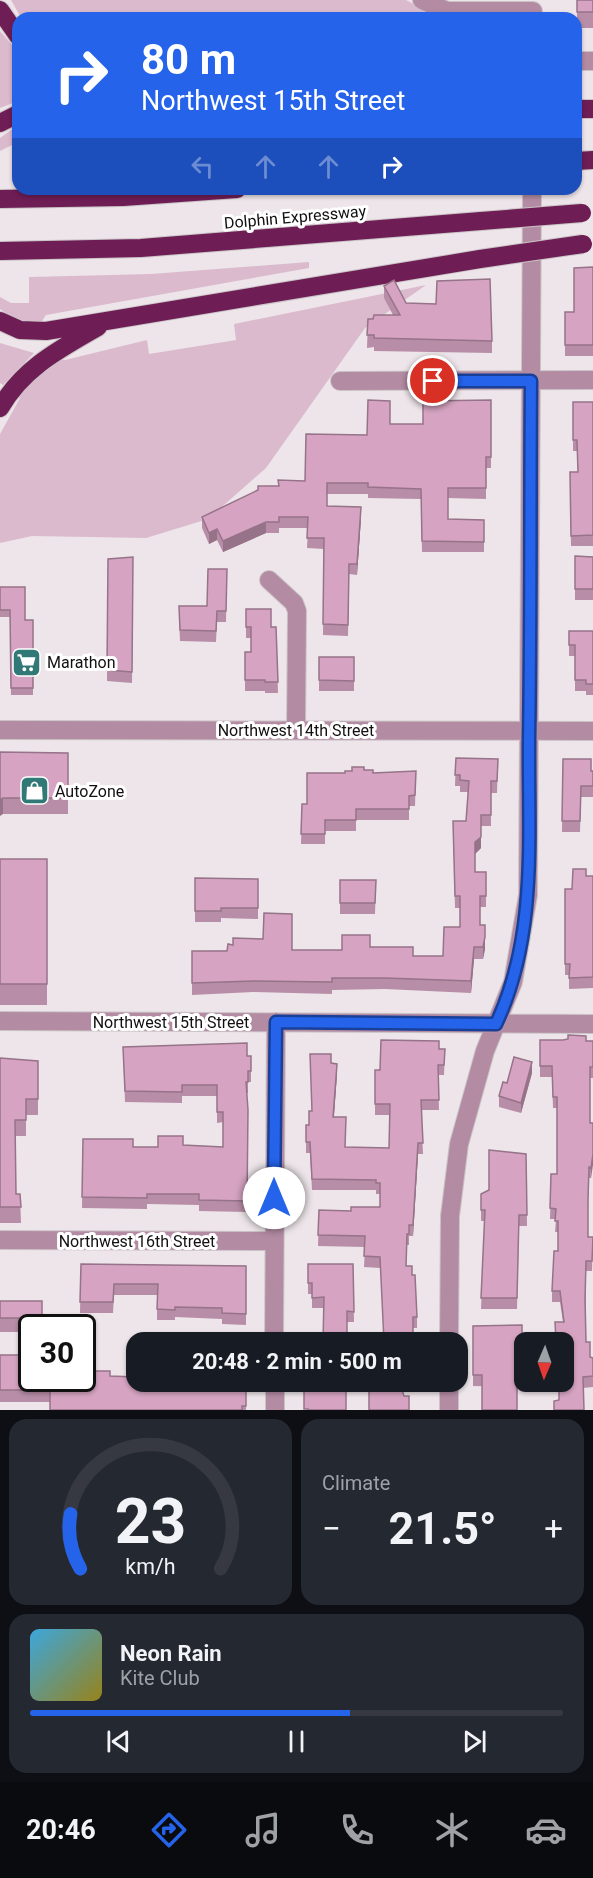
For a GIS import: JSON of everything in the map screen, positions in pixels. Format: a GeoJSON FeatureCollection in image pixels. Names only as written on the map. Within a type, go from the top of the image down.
{"type":"FeatureCollection","features":[{"type":"Feature","properties":{"kind":"highway"},"geometry":{"type":"LineString","coordinates":[[0,10],[12,27]]}},
{"type":"Feature","properties":{"kind":"highway","name":"Dolphin Expressway"},"geometry":{"type":"LineString","coordinates":[[5,199],[152,195]]}},
{"type":"Feature","properties":{"kind":"highway","name":"Dolphin Expressway"},"geometry":{"type":"LineString","coordinates":[[5,251],[141,248],[587,213]]}},
{"type":"Feature","properties":{"kind":"highway"},"geometry":{"type":"LineString","coordinates":[[0,321],[20,330],[32,332],[588,243]]}},
{"type":"Feature","properties":{"kind":"highway"},"geometry":{"type":"LineString","coordinates":[[0,408],[30,369],[44,358],[110,320]]}},
{"type":"Feature","properties":{"kind":"street"},"geometry":{"type":"LineString","coordinates":[[422,0],[447,11],[533,10]]}},
{"type":"Feature","properties":{"kind":"street"},"geometry":{"type":"LineString","coordinates":[[449,1332],[450,1216],[454,1175],[465,1114],[513,982],[524,925],[530,859],[532,195]]}},
{"type":"Feature","properties":{"kind":"street"},"geometry":{"type":"LineString","coordinates":[[340,381],[593,380]]}},
{"type":"Feature","properties":{"kind":"street"},"geometry":{"type":"LineString","coordinates":[[269,580],[294,603],[297,611],[296,730]]}},
{"type":"Feature","properties":{"kind":"street","name":"Northwest 14th Street"},"geometry":{"type":"LineString","coordinates":[[0,730],[593,731]]}},
{"type":"Feature","properties":{"kind":"street","name":"Northwest 15th Street"},"geometry":{"type":"LineString","coordinates":[[0,1021],[593,1024]]}},
{"type":"Feature","properties":{"kind":"street"},"geometry":{"type":"LineString","coordinates":[[274,1332],[276,1022]]}},
{"type":"Feature","properties":{"kind":"street","name":"Northwest 16th Street"},"geometry":{"type":"LineString","coordinates":[[0,1240],[274,1241]]}},
{"type":"Feature","properties":{"kind":"street"},"geometry":{"type":"LineString","coordinates":[[274,1392],[275,1410]]}},
{"type":"Feature","properties":{"kind":"street"},"geometry":{"type":"LineString","coordinates":[[449,1392],[449,1410]]}},
{"type":"Feature","properties":{"kind":"shaded area"},"geometry":{"type":"Polygon","coordinates":[[[11,0],[406,0],[429,12],[18,12],[11,0]]]}},
{"type":"Feature","properties":{"kind":"shaded area"},"geometry":{"type":"Polygon","coordinates":[[[0,31],[12,45],[12,103],[0,108],[0,31]]]}},
{"type":"Feature","properties":{"kind":"shaded area"},"geometry":{"type":"Polygon","coordinates":[[[12,129],[12,145],[0,151],[0,138],[12,129]]]}},
{"type":"Feature","properties":{"kind":"shaded area"},"geometry":{"type":"Polygon","coordinates":[[[309,262],[309,268],[46,315],[42,321],[20,320],[0,309],[0,297],[11,303],[29,303],[29,277],[151,274],[309,262]]]}},
{"type":"Feature","properties":{"kind":"shaded area"},"geometry":{"type":"Polygon","coordinates":[[[426,285],[365,328],[266,468],[208,519],[146,538],[32,536],[0,543],[0,434],[20,398],[16,395],[54,359],[65,360],[147,340],[149,354],[236,340],[234,324],[426,285]]]}},
{"type":"Feature","properties":{"kind":"shaded area"},"geometry":{"type":"Polygon","coordinates":[[[0,343],[34,353],[3,385],[0,383],[0,343]]]}},
{"type":"Feature","properties":{"kind":"building"},"geometry":{"type":"Polygon","coordinates":[[[577,0],[593,0],[593,12],[577,12],[577,0]]]}},
{"type":"Feature","properties":{"kind":"building"},"geometry":{"type":"Polygon","coordinates":[[[593,267],[593,345],[565,345],[565,312],[574,312],[574,268],[593,267]]]}},
{"type":"Feature","properties":{"kind":"building"},"geometry":{"type":"Polygon","coordinates":[[[490,279],[492,341],[374,338],[374,335],[367,335],[368,319],[373,319],[374,315],[400,315],[384,286],[394,280],[406,303],[436,304],[437,281],[490,279]]]}},
{"type":"Feature","properties":{"kind":"building"},"geometry":{"type":"Polygon","coordinates":[[[368,400],[390,401],[390,424],[423,424],[423,401],[491,400],[491,457],[486,457],[486,488],[448,488],[448,519],[484,520],[484,542],[422,541],[421,489],[368,487],[368,483],[327,483],[327,506],[361,507],[357,564],[349,564],[348,625],[323,624],[324,538],[307,538],[308,517],[279,517],[279,522],[266,522],[223,541],[217,529],[209,533],[202,517],[258,490],[258,486],[279,486],[278,480],[305,481],[306,434],[367,435],[368,400]]]}},
{"type":"Feature","properties":{"kind":"building"},"geometry":{"type":"Polygon","coordinates":[[[573,402],[593,402],[593,535],[571,536],[570,472],[578,472],[577,440],[573,440],[573,402]]]}},
{"type":"Feature","properties":{"kind":"building"},"geometry":{"type":"Polygon","coordinates":[[[575,556],[593,557],[593,589],[575,589],[575,556]]]}},
{"type":"Feature","properties":{"kind":"building"},"geometry":{"type":"Polygon","coordinates":[[[133,557],[132,672],[107,670],[108,559],[133,557]]]}},
{"type":"Feature","properties":{"kind":"building"},"geometry":{"type":"Polygon","coordinates":[[[208,569],[227,569],[226,611],[217,611],[216,631],[180,630],[179,606],[207,606],[208,569]]]}},
{"type":"Feature","properties":{"kind":"building","name":"Marathon"},"geometry":{"type":"Polygon","coordinates":[[[0,587],[25,587],[25,620],[33,620],[33,688],[11,688],[10,610],[0,610],[0,587]]]}},
{"type":"Feature","properties":{"kind":"building"},"geometry":{"type":"Polygon","coordinates":[[[246,609],[271,609],[271,627],[276,627],[278,682],[245,680],[245,652],[251,652],[251,627],[246,627],[246,609]]]}},
{"type":"Feature","properties":{"kind":"building"},"geometry":{"type":"Polygon","coordinates":[[[569,631],[593,631],[593,684],[586,684],[586,680],[575,680],[575,645],[569,645],[569,631]]]}},
{"type":"Feature","properties":{"kind":"building"},"geometry":{"type":"Polygon","coordinates":[[[319,657],[354,657],[354,681],[319,680],[319,657]]]}},
{"type":"Feature","properties":{"kind":"building","name":"AutoZone"},"geometry":{"type":"Polygon","coordinates":[[[0,752],[68,753],[68,798],[3,798],[0,800],[0,752]]]}},
{"type":"Feature","properties":{"kind":"building"},"geometry":{"type":"Polygon","coordinates":[[[456,758],[498,759],[497,781],[491,781],[491,815],[481,815],[481,837],[475,842],[475,872],[486,872],[486,896],[480,896],[480,925],[485,925],[485,937],[483,947],[474,947],[471,981],[332,978],[332,982],[192,983],[192,951],[227,951],[228,944],[233,945],[233,938],[263,939],[264,913],[292,914],[292,950],[342,950],[342,935],[370,935],[370,947],[413,947],[413,956],[443,956],[444,927],[460,927],[460,896],[455,896],[453,821],[466,821],[469,781],[460,780],[460,775],[455,775],[456,758]]]}},
{"type":"Feature","properties":{"kind":"building"},"geometry":{"type":"Polygon","coordinates":[[[563,759],[591,759],[593,786],[581,786],[580,821],[562,821],[563,759]]]}},
{"type":"Feature","properties":{"kind":"building"},"geometry":{"type":"Polygon","coordinates":[[[352,767],[364,767],[364,770],[373,770],[373,773],[416,771],[415,795],[409,796],[409,809],[356,809],[356,820],[325,820],[325,834],[301,834],[302,804],[307,804],[307,773],[345,773],[345,771],[352,771],[352,767]]]}},
{"type":"Feature","properties":{"kind":"building"},"geometry":{"type":"Polygon","coordinates":[[[0,859],[47,859],[47,984],[0,984],[0,859]]]}},
{"type":"Feature","properties":{"kind":"building"},"geometry":{"type":"Polygon","coordinates":[[[573,869],[586,869],[586,876],[593,876],[593,977],[569,978],[570,964],[565,964],[565,889],[572,889],[573,869]]]}},
{"type":"Feature","properties":{"kind":"building"},"geometry":{"type":"Polygon","coordinates":[[[195,878],[258,879],[258,908],[195,911],[195,878]]]}},
{"type":"Feature","properties":{"kind":"building"},"geometry":{"type":"Polygon","coordinates":[[[340,880],[376,880],[375,903],[340,903],[340,880]]]}},
{"type":"Feature","properties":{"kind":"building"},"geometry":{"type":"Polygon","coordinates":[[[568,1035],[586,1036],[586,1041],[593,1041],[593,1067],[590,1067],[590,1123],[593,1123],[593,1154],[591,1168],[589,1167],[588,1237],[593,1237],[592,1261],[586,1261],[585,1299],[586,1342],[590,1342],[593,1376],[583,1377],[584,1410],[554,1410],[554,1401],[559,1400],[559,1392],[574,1392],[574,1332],[556,1332],[555,1322],[564,1322],[560,1291],[552,1291],[554,1251],[558,1251],[556,1209],[550,1208],[551,1174],[557,1174],[557,1097],[553,1097],[552,1066],[540,1066],[540,1040],[568,1039],[568,1035]]]}},
{"type":"Feature","properties":{"kind":"building"},"geometry":{"type":"Polygon","coordinates":[[[381,1040],[439,1041],[439,1049],[445,1049],[444,1065],[438,1065],[439,1100],[421,1100],[423,1143],[418,1143],[413,1225],[409,1225],[409,1234],[407,1234],[406,1266],[412,1266],[412,1275],[415,1275],[417,1317],[413,1317],[413,1332],[384,1332],[380,1257],[364,1256],[365,1236],[318,1235],[319,1210],[351,1211],[351,1207],[380,1207],[380,1183],[376,1183],[376,1180],[312,1179],[310,1142],[306,1142],[306,1125],[309,1125],[309,1111],[312,1111],[310,1054],[331,1054],[331,1063],[337,1064],[333,1117],[346,1117],[345,1147],[389,1148],[390,1104],[375,1104],[375,1070],[380,1070],[381,1040]]]}},
{"type":"Feature","properties":{"kind":"building"},"geometry":{"type":"Polygon","coordinates":[[[247,1043],[247,1056],[251,1056],[251,1071],[248,1071],[248,1082],[246,1082],[247,1201],[199,1200],[199,1194],[147,1194],[147,1198],[82,1197],[83,1139],[133,1139],[133,1147],[158,1147],[158,1136],[183,1136],[183,1145],[223,1147],[223,1112],[217,1112],[217,1085],[182,1085],[182,1092],[125,1091],[123,1047],[247,1043]]]}},
{"type":"Feature","properties":{"kind":"building"},"geometry":{"type":"Polygon","coordinates":[[[514,1057],[532,1062],[521,1103],[499,1096],[503,1082],[507,1083],[514,1057]]]}},
{"type":"Feature","properties":{"kind":"building"},"geometry":{"type":"Polygon","coordinates":[[[0,1058],[38,1061],[38,1099],[26,1099],[26,1120],[15,1120],[16,1194],[20,1194],[21,1207],[0,1207],[0,1058]]]}},
{"type":"Feature","properties":{"kind":"building"},"geometry":{"type":"Polygon","coordinates":[[[489,1150],[526,1154],[527,1215],[519,1215],[517,1298],[481,1298],[485,1210],[481,1210],[481,1194],[489,1190],[489,1150]]]}},
{"type":"Feature","properties":{"kind":"building"},"geometry":{"type":"Polygon","coordinates":[[[81,1264],[246,1266],[246,1314],[222,1313],[222,1308],[157,1309],[158,1284],[114,1284],[113,1302],[80,1302],[81,1264]]]}},
{"type":"Feature","properties":{"kind":"building"},"geometry":{"type":"Polygon","coordinates":[[[308,1264],[353,1264],[354,1312],[347,1311],[347,1332],[323,1332],[324,1297],[312,1298],[312,1283],[308,1283],[308,1264]]]}},
{"type":"Feature","properties":{"kind":"building"},"geometry":{"type":"Polygon","coordinates":[[[0,1301],[42,1301],[42,1314],[18,1314],[18,1318],[0,1318],[0,1301]]]}},
{"type":"Feature","properties":{"kind":"building"},"geometry":{"type":"Polygon","coordinates":[[[522,1325],[522,1332],[514,1332],[514,1392],[517,1392],[517,1410],[482,1410],[482,1375],[473,1375],[473,1326],[522,1325]]]}},
{"type":"Feature","properties":{"kind":"building"},"geometry":{"type":"Polygon","coordinates":[[[0,1355],[18,1355],[18,1390],[0,1390],[0,1355]]]}},
{"type":"Feature","properties":{"kind":"building"},"geometry":{"type":"Polygon","coordinates":[[[96,1371],[110,1371],[110,1376],[126,1377],[126,1392],[246,1392],[246,1406],[242,1406],[242,1410],[50,1410],[50,1392],[96,1392],[96,1371]]]}},
{"type":"Feature","properties":{"kind":"building"},"geometry":{"type":"Polygon","coordinates":[[[304,1392],[346,1392],[346,1410],[304,1409],[304,1392]]]}},
{"type":"Feature","properties":{"kind":"building"},"geometry":{"type":"Polygon","coordinates":[[[369,1392],[403,1392],[404,1396],[409,1396],[409,1410],[369,1410],[369,1392]]]}},
{"type":"Feature","properties":{"kind":"place","name":"Marathon"},"geometry":{"type":"Point","coordinates":[26,662]}},
{"type":"Feature","properties":{"kind":"place","name":"AutoZone"},"geometry":{"type":"Point","coordinates":[34,791]}},
{"type":"Feature","properties":{"kind":"route"},"geometry":{"type":"LineString","coordinates":[[274,1198],[276,1022],[496,1024],[513,982],[522,940],[530,859],[531,381],[433,381]]}}]}
